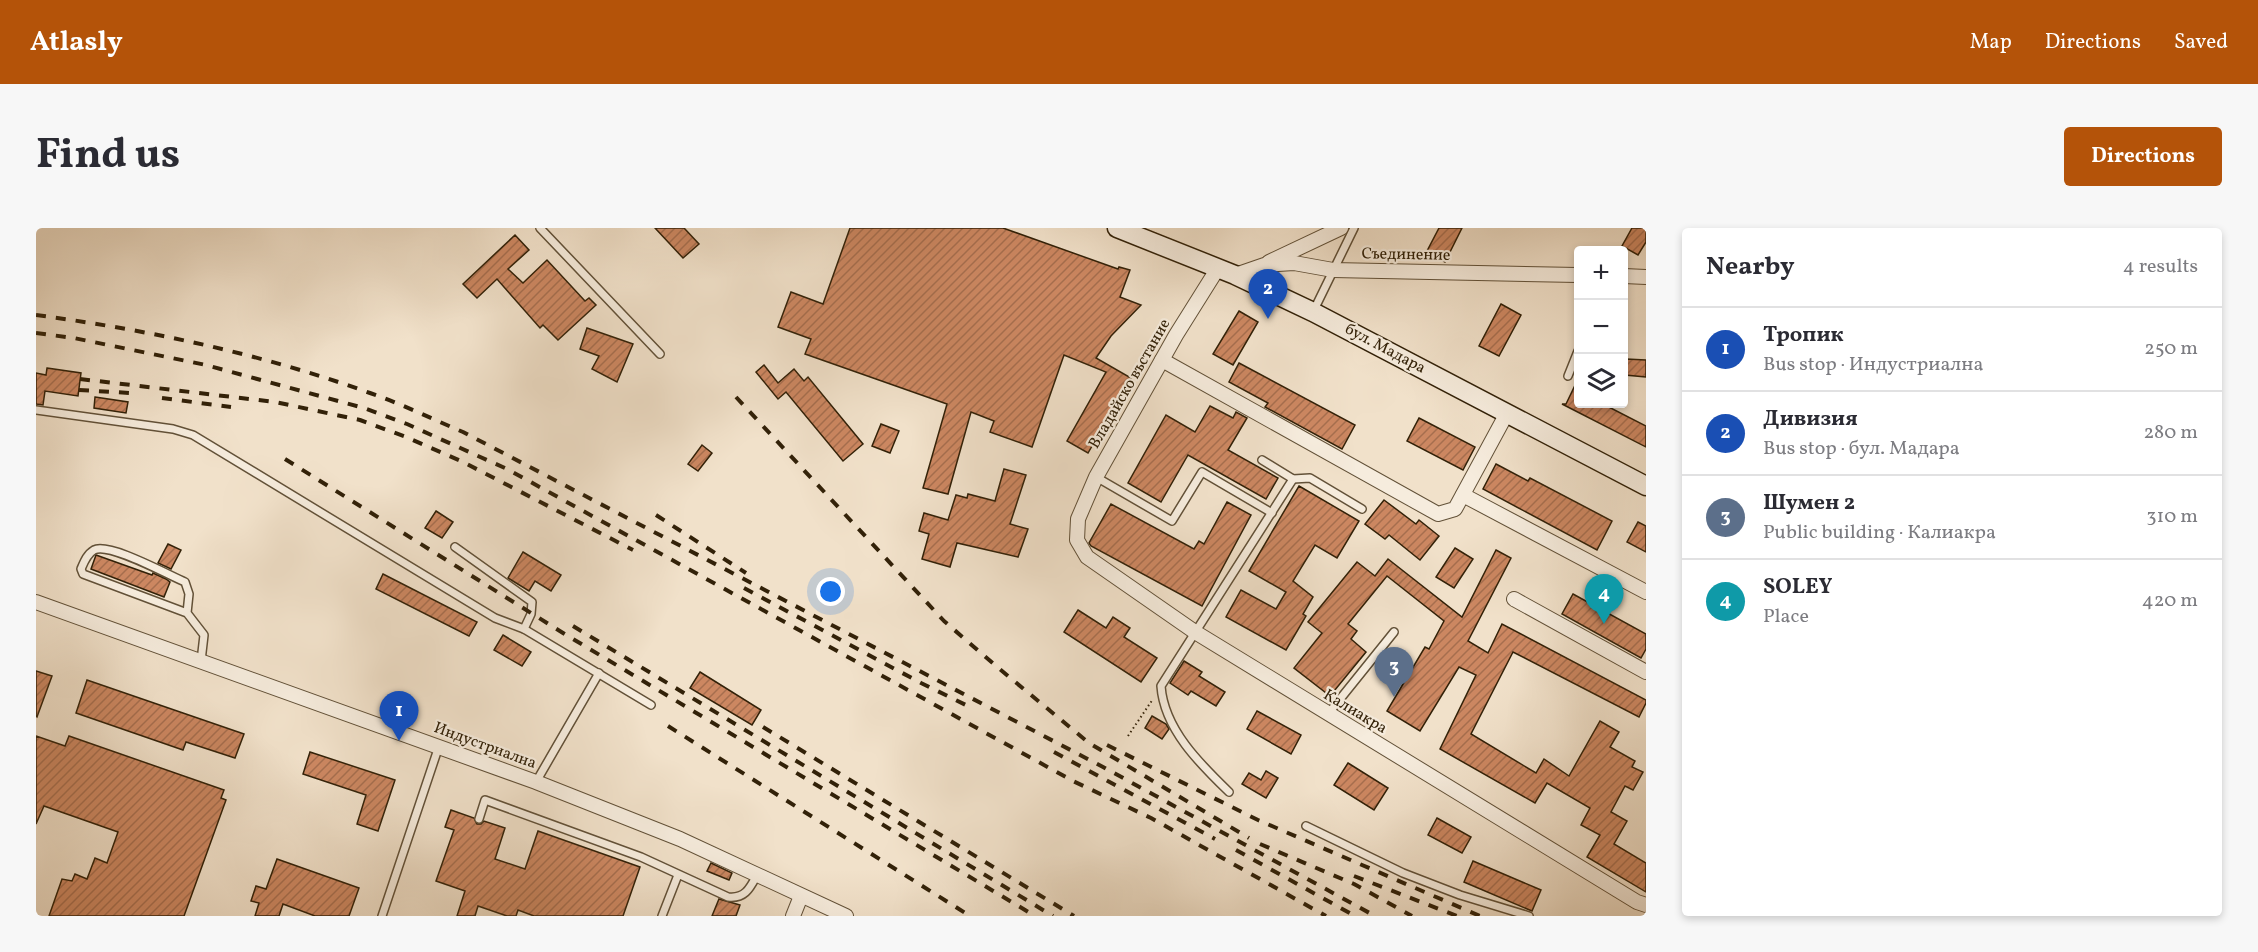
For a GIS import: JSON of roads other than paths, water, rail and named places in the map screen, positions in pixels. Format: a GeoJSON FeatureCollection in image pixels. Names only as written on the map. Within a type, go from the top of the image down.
{"type":"FeatureCollection","features":[{"type":"Feature","properties":{"kind":"main road","name":"бул. Мадара"},"geometry":{"type":"LineString","coordinates":[[1117,228],[1235,275],[1313,312],[1646,486]]}},
{"type":"Feature","properties":{"kind":"street"},"geometry":{"type":"LineString","coordinates":[[1264,265],[1341,228]]}},
{"type":"Feature","properties":{"kind":"street","name":"Съединение"},"geometry":{"type":"LineString","coordinates":[[1235,275],[1264,265],[1294,264],[1333,270],[1574,275]]}},
{"type":"Feature","properties":{"kind":"street","name":"Владайско въстание"},"geometry":{"type":"LineString","coordinates":[[1078,519],[1096,477],[1162,360],[1218,268]]}},
{"type":"Feature","properties":{"kind":"street"},"geometry":{"type":"LineString","coordinates":[[1628,276],[1646,277]]}},
{"type":"Feature","properties":{"kind":"street"},"geometry":{"type":"LineString","coordinates":[[1162,360],[1438,514],[1455,509],[1507,413]]}},
{"type":"Feature","properties":{"kind":"street"},"geometry":{"type":"LineString","coordinates":[[1463,495],[1646,592]]}},
{"type":"Feature","properties":{"kind":"street","name":"Калиакра"},"geometry":{"type":"LineString","coordinates":[[1078,519],[1077,540],[1087,557],[1195,632],[1637,902],[1646,905]]}},
{"type":"Feature","properties":{"kind":"street"},"geometry":{"type":"LineString","coordinates":[[1514,599],[1646,672]]}},
{"type":"Feature","properties":{"kind":"street","name":"Индустриална"},"geometry":{"type":"LineString","coordinates":[[36,602],[536,782],[680,839],[846,916]]}},
{"type":"Feature","properties":{"kind":"street"},"geometry":{"type":"LineString","coordinates":[[793,916],[801,896]]}},
{"type":"Feature","properties":{"kind":"lane"},"geometry":{"type":"LineString","coordinates":[[540,228],[660,354]]}},
{"type":"Feature","properties":{"kind":"lane"},"geometry":{"type":"LineString","coordinates":[[1313,312],[1354,228]]}},
{"type":"Feature","properties":{"kind":"lane"},"geometry":{"type":"LineString","coordinates":[[1568,376],[1577,354]]}},
{"type":"Feature","properties":{"kind":"lane"},"geometry":{"type":"LineString","coordinates":[[36,410],[173,429],[193,435],[495,618],[524,629],[651,705]]}},
{"type":"Feature","properties":{"kind":"lane"},"geometry":{"type":"LineString","coordinates":[[1262,460],[1293,479],[1310,478],[1362,509]]}},
{"type":"Feature","properties":{"kind":"lane"},"geometry":{"type":"LineString","coordinates":[[1096,477],[1172,521],[1202,472],[1272,513]]}},
{"type":"Feature","properties":{"kind":"lane"},"geometry":{"type":"LineString","coordinates":[[1229,792],[1201,764],[1178,734],[1164,705],[1161,686],[1293,479]]}},
{"type":"Feature","properties":{"kind":"lane"},"geometry":{"type":"LineString","coordinates":[[455,547],[532,602],[531,614],[524,629]]}},
{"type":"Feature","properties":{"kind":"lane"},"geometry":{"type":"LineString","coordinates":[[187,614],[189,594],[185,582],[116,551],[100,548],[92,551],[85,559],[81,569],[83,574],[187,614],[204,635],[201,661]]}},
{"type":"Feature","properties":{"kind":"lane"},"geometry":{"type":"LineString","coordinates":[[1328,714],[1394,633]]}},
{"type":"Feature","properties":{"kind":"lane"},"geometry":{"type":"LineString","coordinates":[[536,782],[599,673]]}},
{"type":"Feature","properties":{"kind":"lane"},"geometry":{"type":"LineString","coordinates":[[382,916],[439,746]]}},
{"type":"Feature","properties":{"kind":"lane"},"geometry":{"type":"LineString","coordinates":[[479,819],[485,800],[641,857],[728,897],[734,898],[745,894],[757,875]]}},
{"type":"Feature","properties":{"kind":"lane"},"geometry":{"type":"LineString","coordinates":[[1306,826],[1403,873],[1460,895],[1529,916]]}},
{"type":"Feature","properties":{"kind":"lane"},"geometry":{"type":"LineString","coordinates":[[662,916],[678,875]]}},
{"type":"Feature","properties":{"kind":"railway"},"geometry":{"type":"LineString","coordinates":[[36,315],[163,336],[288,366],[382,397],[463,432],[1103,767],[1375,916]]}},
{"type":"Feature","properties":{"kind":"railway"},"geometry":{"type":"LineString","coordinates":[[36,333],[74,338],[206,365],[364,408],[407,424],[507,469],[1073,781],[1151,818],[1326,916]]}},
{"type":"Feature","properties":{"kind":"railway"},"geometry":{"type":"LineString","coordinates":[[80,379],[275,402],[360,420],[463,462],[633,550]]}},
{"type":"Feature","properties":{"kind":"railway"},"geometry":{"type":"LineString","coordinates":[[79,390],[130,393]]}},
{"type":"Feature","properties":{"kind":"railway"},"geometry":{"type":"LineString","coordinates":[[736,397],[944,621],[996,666],[1089,743],[1249,838]]}},
{"type":"Feature","properties":{"kind":"railway"},"geometry":{"type":"LineString","coordinates":[[162,398],[231,407]]}},
{"type":"Feature","properties":{"kind":"railway"},"geometry":{"type":"LineString","coordinates":[[285,459],[563,633],[1035,916]]}},
{"type":"Feature","properties":{"kind":"railway"},"geometry":{"type":"LineString","coordinates":[[656,515],[746,573]]}},
{"type":"Feature","properties":{"kind":"railway"},"geometry":{"type":"LineString","coordinates":[[744,588],[972,708]]}},
{"type":"Feature","properties":{"kind":"railway"},"geometry":{"type":"LineString","coordinates":[[573,626],[1053,916]]}},
{"type":"Feature","properties":{"kind":"railway"},"geometry":{"type":"LineString","coordinates":[[668,726],[970,916]]}},
{"type":"Feature","properties":{"kind":"railway"},"geometry":{"type":"LineString","coordinates":[[763,727],[1074,916]]}},
{"type":"Feature","properties":{"kind":"railway"},"geometry":{"type":"LineString","coordinates":[[1107,745],[1258,820],[1480,916]]}},
{"type":"Feature","properties":{"kind":"railway"},"geometry":{"type":"LineString","coordinates":[[1054,752],[1215,839]]}},
{"type":"Feature","properties":{"kind":"railway"},"geometry":{"type":"LineString","coordinates":[[1260,844],[1354,884],[1412,916]]}},
{"type":"Feature","properties":{"kind":"railway"},"geometry":{"type":"LineString","coordinates":[[1236,850],[1355,916]]}},
{"type":"Feature","properties":{"kind":"railway"},"geometry":{"type":"LineString","coordinates":[[1354,876],[1457,916]]}},
{"type":"Feature","properties":{"kind":"place","name":"Дивизия"},"geometry":{"type":"Point","coordinates":[1268,319]}},
{"type":"Feature","properties":{"kind":"place","name":"SOLEY"},"geometry":{"type":"Point","coordinates":[1604,624]}},
{"type":"Feature","properties":{"kind":"place","name":"Шумен 2"},"geometry":{"type":"Point","coordinates":[1394,697]}},
{"type":"Feature","properties":{"kind":"place","name":"Тропик"},"geometry":{"type":"Point","coordinates":[399,741]}}]}
